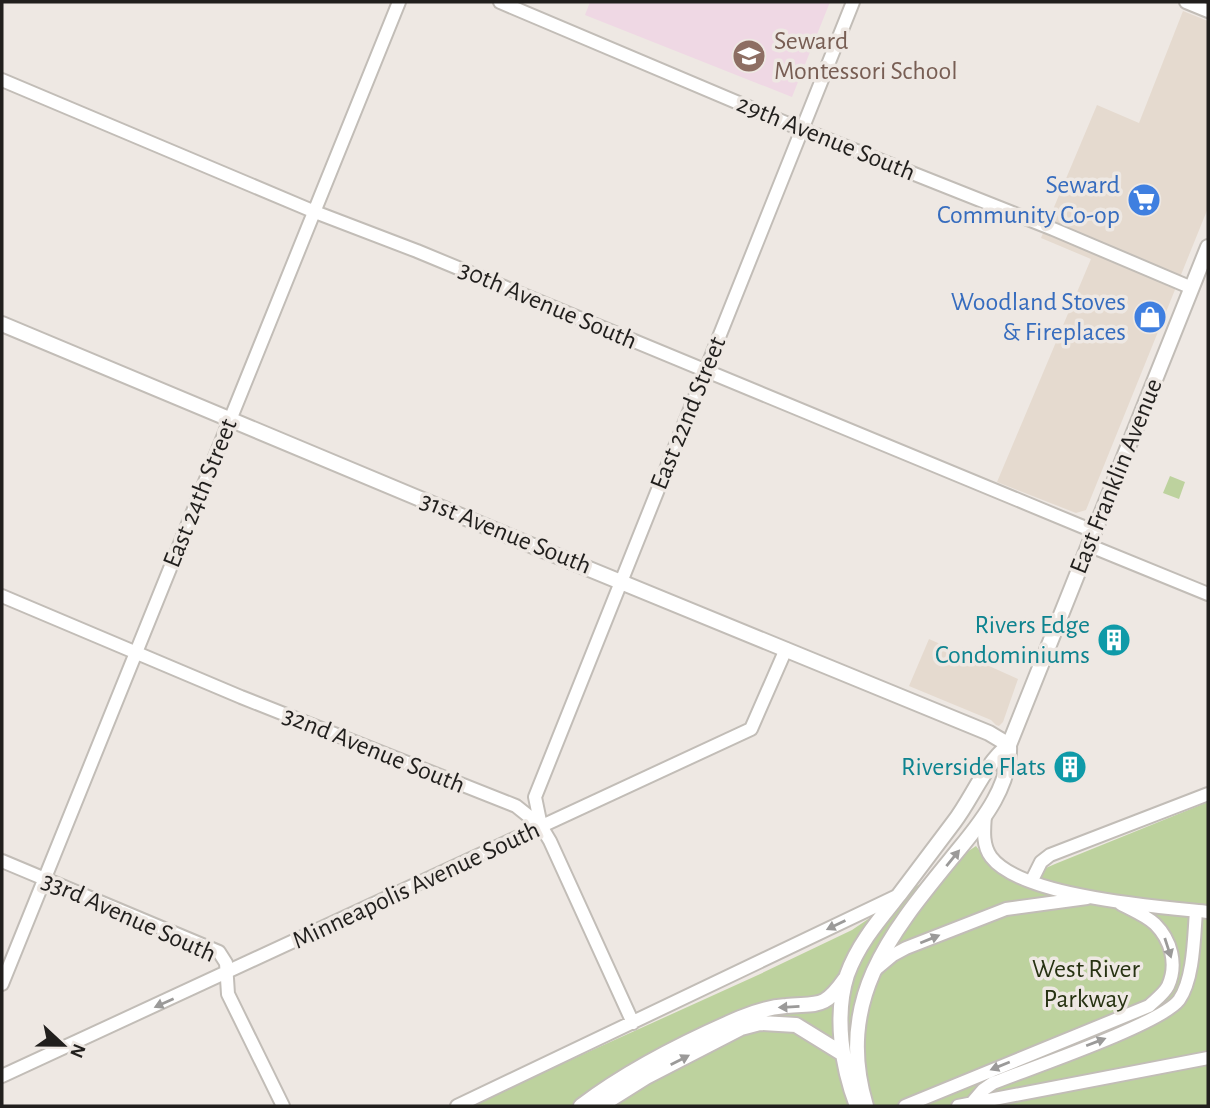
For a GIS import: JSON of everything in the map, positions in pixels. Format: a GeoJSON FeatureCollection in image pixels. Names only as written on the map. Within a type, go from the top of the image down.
{"type":"FeatureCollection","features":[{"type":"Feature","properties":{"kind":"street","name":"East 24th Street"},"geometry":{"type":"LineString","coordinates":[[2,984],[399,2]]}},
{"type":"Feature","properties":{"kind":"street","name":"29th Avenue South"},"geometry":{"type":"LineString","coordinates":[[500,2],[802,130],[1041,224],[1192,288]]}},
{"type":"Feature","properties":{"kind":"street","name":"East 22nd Street"},"geometry":{"type":"LineString","coordinates":[[541,826],[536,797],[853,2]]}},
{"type":"Feature","properties":{"kind":"street"},"geometry":{"type":"LineString","coordinates":[[1186,2],[1208,11]]}},
{"type":"Feature","properties":{"kind":"street","name":"30th Avenue South"},"geometry":{"type":"LineString","coordinates":[[2,80],[315,212],[418,251],[705,370],[1091,538],[1208,594]]}},
{"type":"Feature","properties":{"kind":"street","name":"East Franklin Avenue"},"geometry":{"type":"LineString","coordinates":[[860,1101],[858,1024],[863,994],[871,973],[900,925],[985,815],[999,790],[1010,762],[1009,745],[1208,247]]}},
{"type":"Feature","properties":{"kind":"street"},"geometry":{"type":"LineString","coordinates":[[1192,288],[1208,273]]}},
{"type":"Feature","properties":{"kind":"street"},"geometry":{"type":"LineString","coordinates":[[1192,288],[1208,282]]}},
{"type":"Feature","properties":{"kind":"street","name":"31st Avenue South"},"geometry":{"type":"LineString","coordinates":[[2,324],[989,733],[1009,745]]}},
{"type":"Feature","properties":{"kind":"street","name":"32nd Avenue South"},"geometry":{"type":"LineString","coordinates":[[2,596],[241,697],[516,806],[541,826],[550,841],[633,1023]]}},
{"type":"Feature","properties":{"kind":"street","name":"Minneapolis Avenue South"},"geometry":{"type":"LineString","coordinates":[[2,1076],[751,729],[786,649]]}},
{"type":"Feature","properties":{"kind":"street","name":"East Franklin Avenue"},"geometry":{"type":"LineString","coordinates":[[860,1101],[843,1054],[841,1022],[846,978],[863,942],[960,815],[995,756],[1009,745]]}},
{"type":"Feature","properties":{"kind":"street"},"geometry":{"type":"LineString","coordinates":[[1032,880],[1035,870],[1050,856],[1208,794]]}},
{"type":"Feature","properties":{"kind":"street"},"geometry":{"type":"LineString","coordinates":[[964,1105],[993,1083],[1148,1021],[1172,1006],[1179,1000],[1186,984],[1202,911],[1121,904],[1090,898],[1032,880],[993,860],[986,844],[985,815]]}},
{"type":"Feature","properties":{"kind":"street","name":"33rd Avenue South"},"geometry":{"type":"LineString","coordinates":[[2,861],[219,952],[226,963],[228,993],[283,1106]]}},
{"type":"Feature","properties":{"kind":"street"},"geometry":{"type":"LineString","coordinates":[[457,1106],[898,896]]}},
{"type":"Feature","properties":{"kind":"street"},"geometry":{"type":"LineString","coordinates":[[871,973],[906,948],[1006,909],[1090,898]]}},
{"type":"Feature","properties":{"kind":"street"},"geometry":{"type":"LineString","coordinates":[[905,1106],[1149,1006],[1167,988],[1172,950],[1155,924],[1121,904]]}},
{"type":"Feature","properties":{"kind":"street"},"geometry":{"type":"LineString","coordinates":[[581,1106],[608,1086],[692,1039],[764,1010],[818,1004],[835,994],[846,978]]}},
{"type":"Feature","properties":{"kind":"street"},"geometry":{"type":"LineString","coordinates":[[600,1106],[646,1077],[741,1028],[760,1023],[796,1025],[843,1054]]}},
{"type":"Feature","properties":{"kind":"street"},"geometry":{"type":"LineString","coordinates":[[964,1105],[1208,1058]]}},
{"type":"Feature","properties":{"kind":"shaded area","name":"Seward Montessori School"},"geometry":{"type":"Polygon","coordinates":[[[590,2],[830,2],[792,97],[585,15],[590,2]]]}},
{"type":"Feature","properties":{"kind":"shaded area"},"geometry":{"type":"Polygon","coordinates":[[[1183,11],[1208,21],[1208,208],[1086,510],[1076,513],[997,482],[1091,259],[1041,238],[1097,105],[1139,123],[1183,11]]]}},
{"type":"Feature","properties":{"kind":"shaded area"},"geometry":{"type":"Polygon","coordinates":[[[929,639],[1018,679],[1003,722],[999,726],[991,720],[909,686],[929,639]]]}},
{"type":"Feature","properties":{"kind":"green space"},"geometry":{"type":"Polygon","coordinates":[[[1170,476],[1185,482],[1179,499],[1163,493],[1170,476]]]}},
{"type":"Feature","properties":{"kind":"green space","name":"West River Parkway"},"geometry":{"type":"Polygon","coordinates":[[[1208,802],[1208,1106],[469,1106],[852,930],[976,846],[992,867],[1014,882],[1208,802]]]}},
{"type":"Feature","properties":{"kind":"place","name":"Seward Montessori School"},"geometry":{"type":"Point","coordinates":[749,56]}},
{"type":"Feature","properties":{"kind":"place","name":"Seward Community Co-op"},"geometry":{"type":"Point","coordinates":[1144,200]}},
{"type":"Feature","properties":{"kind":"place","name":"Woodland Stoves & Fireplaces"},"geometry":{"type":"Point","coordinates":[1150,317]}},
{"type":"Feature","properties":{"kind":"place","name":"Rivers Edge Condominiums"},"geometry":{"type":"Point","coordinates":[1114,640]}},
{"type":"Feature","properties":{"kind":"place","name":"Riverside Flats"},"geometry":{"type":"Point","coordinates":[1070,767]}}]}
